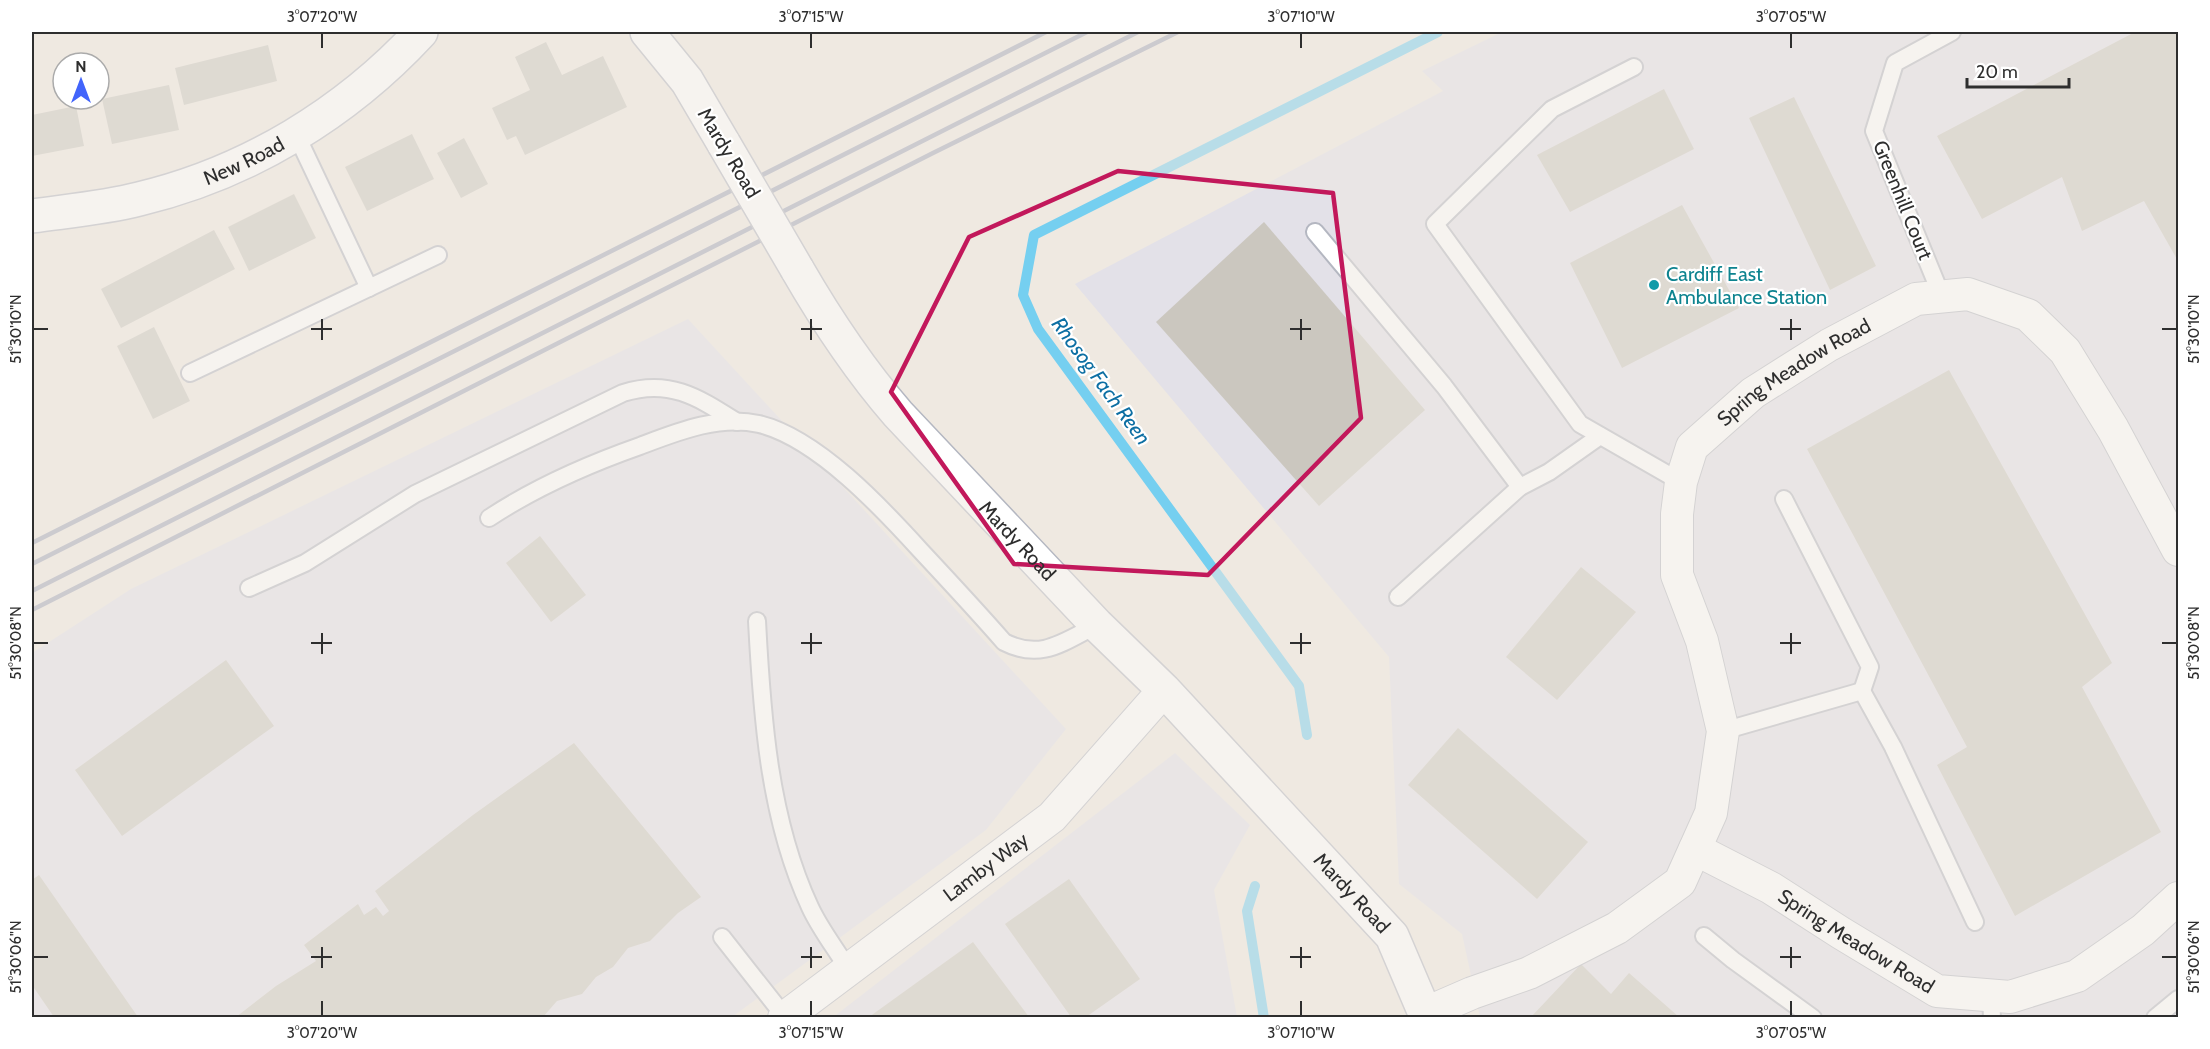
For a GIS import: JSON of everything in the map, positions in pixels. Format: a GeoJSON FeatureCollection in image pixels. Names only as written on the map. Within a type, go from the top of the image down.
{"type":"FeatureCollection","features":[{"type":"Feature","properties":{"kind":"main road","name":"New Road"},"geometry":{"type":"LineString","coordinates":[[32,216],[138,200],[180,188],[261,153],[296,135],[342,104],[372,80],[421,32]]}},
{"type":"Feature","properties":{"kind":"main road","name":"Mardy Road"},"geometry":{"type":"LineString","coordinates":[[647,32],[687,81],[821,311],[868,379],[898,414],[1097,625],[1164,690],[1392,936],[1427,1015]]}},
{"type":"Feature","properties":{"kind":"street","name":"Spring Meadow Road"},"geometry":{"type":"LineString","coordinates":[[1427,1015],[1472,993],[1529,973],[1617,928],[1680,882],[1711,813],[1723,731],[1702,641],[1677,574],[1677,514],[1681,482],[1692,447],[1753,393],[1828,345],[1916,299],[1968,294],[2028,315],[2065,351],[2113,429],[2178,550]]}},
{"type":"Feature","properties":{"kind":"street","name":"Lamby Way"},"geometry":{"type":"LineString","coordinates":[[794,1015],[848,969],[1052,817],[1164,690]]}},
{"type":"Feature","properties":{"kind":"street","name":"Spring Meadow Road"},"geometry":{"type":"LineString","coordinates":[[1695,849],[1771,888],[1938,991],[1992,1006],[2010,997],[2077,976],[2143,930],[2178,898]]}},
{"type":"Feature","properties":{"kind":"lane","name":"Greenhill Court"},"geometry":{"type":"LineString","coordinates":[[1942,297],[1874,130],[1895,63],[1952,32]]}},
{"type":"Feature","properties":{"kind":"lane"},"geometry":{"type":"LineString","coordinates":[[1634,67],[1552,109],[1436,224],[1580,424],[1681,482]]}},
{"type":"Feature","properties":{"kind":"lane"},"geometry":{"type":"LineString","coordinates":[[296,135],[369,288]]}},
{"type":"Feature","properties":{"kind":"lane"},"geometry":{"type":"LineString","coordinates":[[1314,232],[1444,386],[1520,487]]}},
{"type":"Feature","properties":{"kind":"lane"},"geometry":{"type":"LineString","coordinates":[[190,373],[438,255]]}},
{"type":"Feature","properties":{"kind":"lane"},"geometry":{"type":"LineString","coordinates":[[249,588],[306,563],[415,494],[624,393],[640,388],[685,392],[737,422]]}},
{"type":"Feature","properties":{"kind":"lane"},"geometry":{"type":"LineString","coordinates":[[489,518],[540,487],[606,458],[699,426],[737,422],[758,424],[783,433],[823,458],[872,498],[1004,642],[1017,649],[1040,651],[1058,645],[1097,625]]}},
{"type":"Feature","properties":{"kind":"lane"},"geometry":{"type":"LineString","coordinates":[[1398,597],[1520,487],[1549,472],[1600,436]]}},
{"type":"Feature","properties":{"kind":"lane"},"geometry":{"type":"LineString","coordinates":[[1784,499],[1870,667],[1862,692],[1893,747],[1975,922]]}},
{"type":"Feature","properties":{"kind":"lane"},"geometry":{"type":"LineString","coordinates":[[757,621],[761,696],[769,758],[782,824],[810,909],[848,969]]}},
{"type":"Feature","properties":{"kind":"lane"},"geometry":{"type":"LineString","coordinates":[[1723,731],[1862,692]]}},
{"type":"Feature","properties":{"kind":"lane"},"geometry":{"type":"LineString","coordinates":[[1704,936],[1733,960],[1813,1017]]}},
{"type":"Feature","properties":{"kind":"lane"},"geometry":{"type":"LineString","coordinates":[[722,937],[794,1015]]}},
{"type":"Feature","properties":{"kind":"lane"},"geometry":{"type":"LineString","coordinates":[[2155,1017],[2178,999]]}},
{"type":"Feature","properties":{"kind":"highlighted area"},"geometry":{"type":"Polygon","coordinates":[[[1118,171],[1333,193],[1361,418],[1208,575],[1014,564],[891,392],[969,237],[1118,171]]]}},
{"type":"Feature","properties":{"kind":"shaded area"},"geometry":{"type":"Polygon","coordinates":[[[1502,32],[2178,32],[2178,1017],[1480,1017],[1462,934],[1399,884],[1389,657],[1075,284],[1443,91],[1422,71],[1502,32]]]}},
{"type":"Feature","properties":{"kind":"shaded area"},"geometry":{"type":"Polygon","coordinates":[[[688,319],[1066,729],[986,830],[732,1017],[32,1018],[32,653],[131,589],[688,319]]]}},
{"type":"Feature","properties":{"kind":"shaded area"},"geometry":{"type":"Polygon","coordinates":[[[1175,753],[1250,825],[1214,890],[1237,1017],[832,1018],[1175,753]]]}},
{"type":"Feature","properties":{"kind":"building"},"geometry":{"type":"Polygon","coordinates":[[[2135,32],[2178,32],[2178,261],[2144,201],[2082,231],[2062,177],[1982,219],[1937,136],[2135,32]]]}},
{"type":"Feature","properties":{"kind":"building"},"geometry":{"type":"Polygon","coordinates":[[[546,42],[562,75],[603,56],[627,107],[525,155],[516,136],[507,140],[492,108],[530,90],[515,57],[546,42]]]}},
{"type":"Feature","properties":{"kind":"building"},"geometry":{"type":"Polygon","coordinates":[[[268,45],[277,81],[184,105],[175,68],[268,45]]]}},
{"type":"Feature","properties":{"kind":"building"},"geometry":{"type":"Polygon","coordinates":[[[169,85],[179,130],[112,144],[105,111],[111,111],[111,97],[169,85]]]}},
{"type":"Feature","properties":{"kind":"building"},"geometry":{"type":"Polygon","coordinates":[[[1664,89],[1694,149],[1570,212],[1537,155],[1664,89]]]}},
{"type":"Feature","properties":{"kind":"building"},"geometry":{"type":"Polygon","coordinates":[[[1794,97],[1876,266],[1830,290],[1749,118],[1794,97]]]}},
{"type":"Feature","properties":{"kind":"building"},"geometry":{"type":"Polygon","coordinates":[[[52,111],[77,111],[84,146],[32,156],[32,115],[52,111]]]}},
{"type":"Feature","properties":{"kind":"building"},"geometry":{"type":"Polygon","coordinates":[[[412,134],[434,179],[367,211],[345,167],[412,134]]]}},
{"type":"Feature","properties":{"kind":"building"},"geometry":{"type":"Polygon","coordinates":[[[464,138],[488,184],[461,198],[437,153],[464,138]]]}},
{"type":"Feature","properties":{"kind":"building"},"geometry":{"type":"Polygon","coordinates":[[[294,194],[316,238],[249,271],[228,227],[294,194]]]}},
{"type":"Feature","properties":{"kind":"building","name":"Cardiff East Ambulance Station"},"geometry":{"type":"Polygon","coordinates":[[[1682,205],[1739,308],[1622,368],[1570,263],[1682,205]]]}},
{"type":"Feature","properties":{"kind":"building"},"geometry":{"type":"Polygon","coordinates":[[[1264,222],[1425,410],[1319,506],[1156,322],[1264,222]]]}},
{"type":"Feature","properties":{"kind":"building"},"geometry":{"type":"Polygon","coordinates":[[[214,230],[235,269],[121,328],[101,289],[214,230]]]}},
{"type":"Feature","properties":{"kind":"building"},"geometry":{"type":"Polygon","coordinates":[[[154,327],[190,401],[153,419],[117,346],[154,327]]]}},
{"type":"Feature","properties":{"kind":"building"},"geometry":{"type":"Polygon","coordinates":[[[1949,370],[2112,663],[2082,687],[2161,832],[2015,916],[1937,765],[1967,747],[1807,449],[1949,370]]]}},
{"type":"Feature","properties":{"kind":"building"},"geometry":{"type":"Polygon","coordinates":[[[540,536],[586,595],[551,622],[506,563],[540,536]]]}},
{"type":"Feature","properties":{"kind":"building"},"geometry":{"type":"Polygon","coordinates":[[[1581,567],[1636,612],[1557,700],[1506,657],[1581,567]]]}},
{"type":"Feature","properties":{"kind":"building"},"geometry":{"type":"Polygon","coordinates":[[[226,660],[274,726],[122,836],[75,770],[226,660]]]}},
{"type":"Feature","properties":{"kind":"building"},"geometry":{"type":"Polygon","coordinates":[[[1458,728],[1588,842],[1537,899],[1408,785],[1458,728]]]}},
{"type":"Feature","properties":{"kind":"building"},"geometry":{"type":"Polygon","coordinates":[[[574,743],[701,897],[678,913],[650,941],[628,948],[613,967],[596,977],[582,994],[557,1001],[543,1017],[236,1017],[276,986],[316,961],[304,945],[358,904],[364,915],[376,907],[383,916],[389,911],[375,891],[473,815],[574,743]]]}},
{"type":"Feature","properties":{"kind":"building"},"geometry":{"type":"Polygon","coordinates":[[[39,875],[138,1017],[54,1017],[32,985],[32,880],[39,875]]]}},
{"type":"Feature","properties":{"kind":"building"},"geometry":{"type":"Polygon","coordinates":[[[1069,879],[1140,979],[1086,1017],[1071,1017],[1005,924],[1069,879]]]}},
{"type":"Feature","properties":{"kind":"building"},"geometry":{"type":"Polygon","coordinates":[[[973,942],[1029,1017],[869,1017],[973,942]]]}},
{"type":"Feature","properties":{"kind":"building"},"geometry":{"type":"Polygon","coordinates":[[[1581,964],[1611,994],[1629,973],[1679,1017],[1531,1017],[1581,964]]]}},
{"type":"Feature","properties":{"kind":"waterway","name":"Rhosog Fach Reen"},"geometry":{"type":"LineString","coordinates":[[1307,735],[1299,686],[1038,329],[1023,295],[1034,235],[1438,32]]}},
{"type":"Feature","properties":{"kind":"waterway","name":"Rhosog Fach Reen"},"geometry":{"type":"LineString","coordinates":[[1255,886],[1247,911],[1264,1018]]}},
{"type":"Feature","properties":{"kind":"railway"},"geometry":{"type":"LineString","coordinates":[[32,543],[1046,32]]}},
{"type":"Feature","properties":{"kind":"railway"},"geometry":{"type":"LineString","coordinates":[[32,564],[1087,32]]}},
{"type":"Feature","properties":{"kind":"railway"},"geometry":{"type":"LineString","coordinates":[[32,591],[1138,32]]}},
{"type":"Feature","properties":{"kind":"railway"},"geometry":{"type":"LineString","coordinates":[[32,610],[933,153],[1178,32]]}},
{"type":"Feature","properties":{"kind":"place","name":"Cardiff East Ambulance Station"},"geometry":{"type":"Point","coordinates":[1654,285]}}]}
